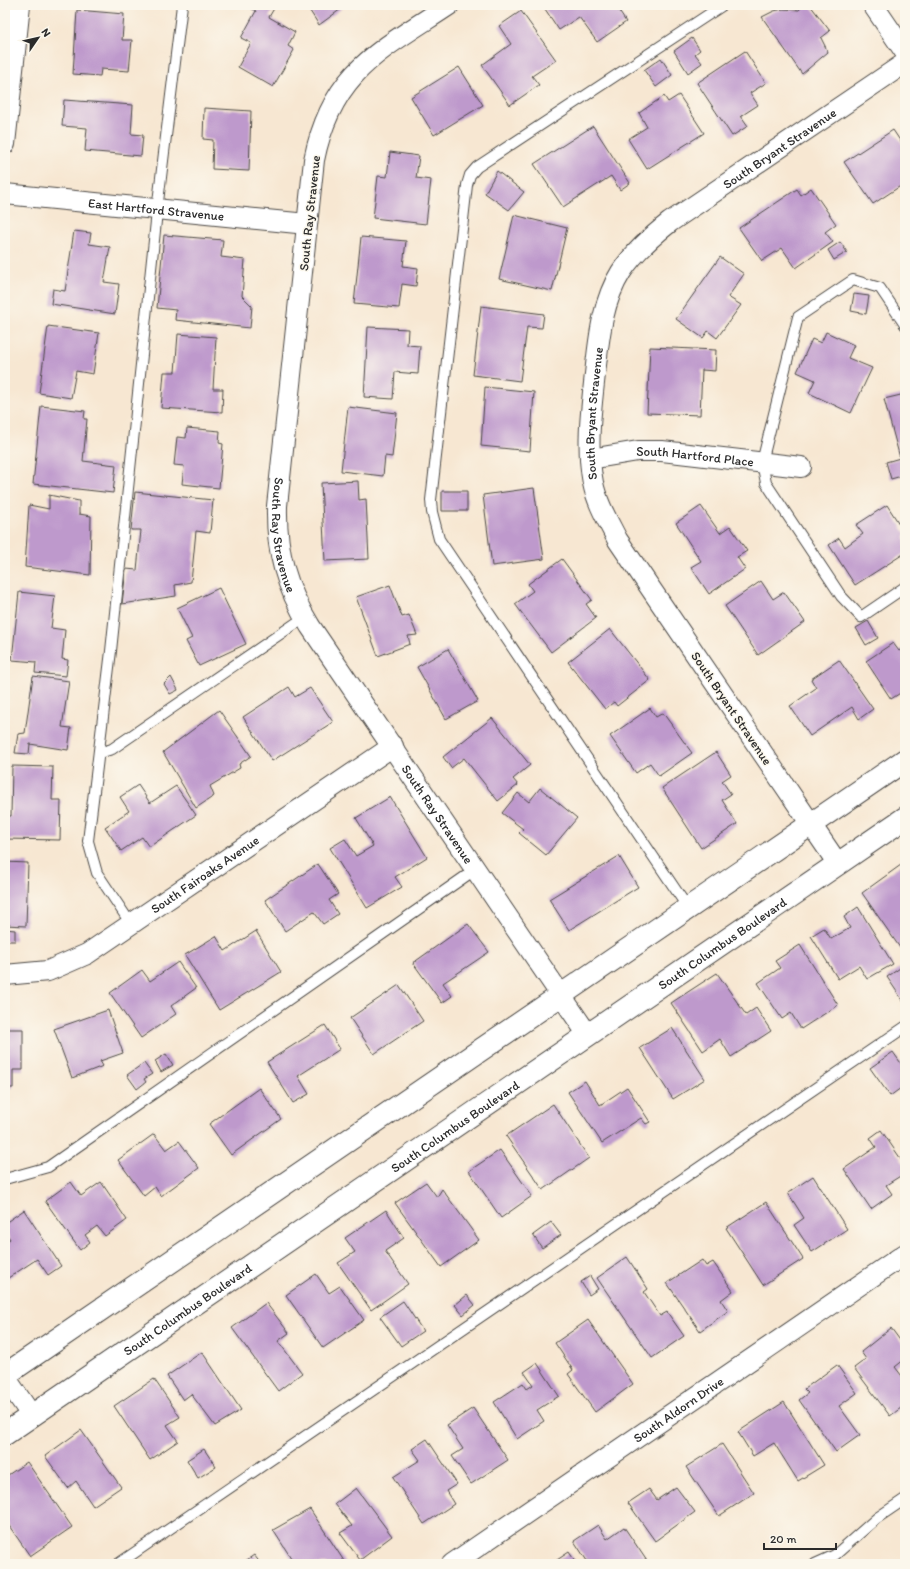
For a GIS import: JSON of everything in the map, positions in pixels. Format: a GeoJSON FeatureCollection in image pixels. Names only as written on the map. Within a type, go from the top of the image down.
{"type":"FeatureCollection","features":[{"type":"Feature","properties":{"kind":"street"},"geometry":{"type":"LineString","coordinates":[[5,144],[20,5]]}},
{"type":"Feature","properties":{"kind":"street","name":"South Ray Stravenue"},"geometry":{"type":"LineString","coordinates":[[449,5],[359,68],[337,97],[318,141],[314,160],[278,498],[276,526],[278,547],[290,589],[304,617],[588,1035]]}},
{"type":"Feature","properties":{"kind":"street"},"geometry":{"type":"LineString","coordinates":[[873,5],[905,52]]}},
{"type":"Feature","properties":{"kind":"street","name":"South Bryant Stravenue"},"geometry":{"type":"LineString","coordinates":[[838,864],[617,539],[599,503],[593,484],[590,459],[590,420],[603,317],[620,273],[633,255],[650,238],[670,222],[905,63]]}},
{"type":"Feature","properties":{"kind":"street","name":"East Hartford Stravenue"},"geometry":{"type":"LineString","coordinates":[[5,194],[307,224]]}},
{"type":"Feature","properties":{"kind":"street","name":"South Hartford Place"},"geometry":{"type":"LineString","coordinates":[[590,459],[638,452],[662,451],[801,467]]}},
{"type":"Feature","properties":{"kind":"street","name":"South Fairoaks Avenue"},"geometry":{"type":"LineString","coordinates":[[5,975],[48,971],[87,954],[393,746]]}},
{"type":"Feature","properties":{"kind":"street"},"geometry":{"type":"LineString","coordinates":[[32,1416],[5,1376],[905,760]]}},
{"type":"Feature","properties":{"kind":"street","name":"South Columbus Boulevard"},"geometry":{"type":"LineString","coordinates":[[5,1434],[905,818]]}},
{"type":"Feature","properties":{"kind":"street","name":"South Aldorn Drive"},"geometry":{"type":"LineString","coordinates":[[452,1564],[905,1254]]}},
{"type":"Feature","properties":{"kind":"lane"},"geometry":{"type":"LineString","coordinates":[[131,924],[97,873],[88,841],[111,651],[157,209],[182,5]]}},
{"type":"Feature","properties":{"kind":"lane"},"geometry":{"type":"LineString","coordinates":[[688,908],[439,539],[432,512],[432,500],[467,185],[470,175],[477,167],[723,5]]}},
{"type":"Feature","properties":{"kind":"lane"},"geometry":{"type":"LineString","coordinates":[[905,325],[880,288],[854,280],[798,317],[762,462],[766,483],[841,596],[861,617],[905,587]]}},
{"type":"Feature","properties":{"kind":"lane"},"geometry":{"type":"LineString","coordinates":[[99,753],[112,749],[304,617]]}},
{"type":"Feature","properties":{"kind":"lane"},"geometry":{"type":"LineString","coordinates":[[5,1179],[48,1167],[476,869]]}},
{"type":"Feature","properties":{"kind":"lane"},"geometry":{"type":"LineString","coordinates":[[118,1564],[905,1027]]}},
{"type":"Feature","properties":{"kind":"lane"},"geometry":{"type":"LineString","coordinates":[[815,1564],[835,1555],[877,1518],[905,1499]]}},
{"type":"Feature","properties":{"kind":"building"},"geometry":{"type":"Polygon","coordinates":[[[245,5],[276,5],[269,17],[295,32],[288,46],[294,50],[273,87],[238,67],[251,43],[241,38],[256,11],[245,5]]]}},
{"type":"Feature","properties":{"kind":"building"},"geometry":{"type":"Polygon","coordinates":[[[306,5],[339,5],[341,9],[319,25],[306,5]]]}},
{"type":"Feature","properties":{"kind":"building"},"geometry":{"type":"Polygon","coordinates":[[[550,5],[615,5],[626,22],[597,42],[579,17],[559,30],[545,9],[550,5]]]}},
{"type":"Feature","properties":{"kind":"building"},"geometry":{"type":"Polygon","coordinates":[[[804,5],[810,5],[830,31],[821,38],[828,52],[802,74],[762,17],[774,11],[783,9],[799,10],[804,5]]]}},
{"type":"Feature","properties":{"kind":"building"},"geometry":{"type":"Polygon","coordinates":[[[77,10],[124,14],[122,40],[132,40],[129,71],[101,69],[100,76],[73,74],[77,10]]]}},
{"type":"Feature","properties":{"kind":"building"},"geometry":{"type":"Polygon","coordinates":[[[521,11],[556,60],[532,76],[539,85],[510,105],[482,65],[511,44],[499,26],[521,11]]]}},
{"type":"Feature","properties":{"kind":"building"},"geometry":{"type":"Polygon","coordinates":[[[692,38],[700,50],[695,54],[702,63],[688,73],[674,51],[692,38]]]}},
{"type":"Feature","properties":{"kind":"building"},"geometry":{"type":"Polygon","coordinates":[[[745,51],[766,83],[750,93],[758,105],[741,116],[748,126],[732,136],[697,83],[745,51]]]}},
{"type":"Feature","properties":{"kind":"building"},"geometry":{"type":"Polygon","coordinates":[[[661,58],[672,75],[656,87],[644,70],[661,58]]]}},
{"type":"Feature","properties":{"kind":"building"},"geometry":{"type":"Polygon","coordinates":[[[459,67],[483,105],[434,135],[411,97],[459,67]]]}},
{"type":"Feature","properties":{"kind":"building"},"geometry":{"type":"Polygon","coordinates":[[[679,95],[704,133],[647,169],[628,139],[647,127],[639,113],[664,96],[668,102],[679,95]]]}},
{"type":"Feature","properties":{"kind":"building"},"geometry":{"type":"Polygon","coordinates":[[[64,100],[133,105],[131,134],[143,135],[141,156],[85,151],[87,128],[62,126],[64,100]]]}},
{"type":"Feature","properties":{"kind":"building"},"geometry":{"type":"Polygon","coordinates":[[[204,108],[251,111],[249,171],[212,169],[213,140],[203,139],[204,108]]]}},
{"type":"Feature","properties":{"kind":"building"},"geometry":{"type":"Polygon","coordinates":[[[593,126],[630,183],[620,190],[611,176],[563,207],[534,164],[593,126]]]}},
{"type":"Feature","properties":{"kind":"building"},"geometry":{"type":"Polygon","coordinates":[[[893,130],[905,148],[905,183],[873,204],[844,162],[893,130]]]}},
{"type":"Feature","properties":{"kind":"building"},"geometry":{"type":"Polygon","coordinates":[[[390,152],[419,156],[416,178],[431,180],[426,224],[373,218],[378,176],[387,177],[390,152]]]}},
{"type":"Feature","properties":{"kind":"building"},"geometry":{"type":"Polygon","coordinates":[[[497,171],[524,192],[509,210],[485,193],[497,171]]]}},
{"type":"Feature","properties":{"kind":"building"},"geometry":{"type":"Polygon","coordinates":[[[811,188],[836,224],[825,232],[833,242],[796,268],[782,248],[762,261],[739,228],[797,189],[801,195],[811,188]]]}},
{"type":"Feature","properties":{"kind":"building"},"geometry":{"type":"Polygon","coordinates":[[[514,215],[567,228],[552,291],[499,279],[514,215]]]}},
{"type":"Feature","properties":{"kind":"building"},"geometry":{"type":"Polygon","coordinates":[[[74,231],[91,233],[89,244],[110,247],[104,282],[119,284],[115,314],[51,304],[53,289],[65,291],[74,231]]]}},
{"type":"Feature","properties":{"kind":"building"},"geometry":{"type":"Polygon","coordinates":[[[164,235],[223,240],[221,257],[245,260],[242,296],[252,306],[250,328],[175,320],[176,310],[157,308],[164,235]]]}},
{"type":"Feature","properties":{"kind":"building"},"geometry":{"type":"Polygon","coordinates":[[[361,237],[406,241],[403,266],[418,268],[416,286],[402,284],[399,308],[354,304],[361,237]]]}},
{"type":"Feature","properties":{"kind":"building"},"geometry":{"type":"Polygon","coordinates":[[[840,242],[847,252],[834,260],[828,250],[840,242]]]}},
{"type":"Feature","properties":{"kind":"building"},"geometry":{"type":"Polygon","coordinates":[[[720,257],[744,274],[728,297],[741,305],[717,338],[708,331],[703,338],[676,319],[720,257]]]}},
{"type":"Feature","properties":{"kind":"building"},"geometry":{"type":"Polygon","coordinates":[[[854,294],[869,296],[866,314],[851,311],[854,294]]]}},
{"type":"Feature","properties":{"kind":"building"},"geometry":{"type":"Polygon","coordinates":[[[481,306],[544,314],[542,328],[527,327],[520,381],[473,375],[481,306]]]}},
{"type":"Feature","properties":{"kind":"building"},"geometry":{"type":"Polygon","coordinates":[[[48,326],[99,333],[93,374],[76,371],[71,398],[39,393],[48,326]]]}},
{"type":"Feature","properties":{"kind":"building"},"geometry":{"type":"Polygon","coordinates":[[[368,327],[408,329],[407,345],[420,346],[418,374],[395,372],[393,399],[364,397],[368,327]]]}},
{"type":"Feature","properties":{"kind":"building"},"geometry":{"type":"Polygon","coordinates":[[[826,332],[854,345],[848,358],[872,368],[851,413],[809,393],[815,380],[797,372],[812,339],[821,343],[826,332]]]}},
{"type":"Feature","properties":{"kind":"building"},"geometry":{"type":"Polygon","coordinates":[[[178,334],[216,337],[213,389],[223,389],[222,412],[161,408],[164,372],[175,372],[178,334]]]}},
{"type":"Feature","properties":{"kind":"building"},"geometry":{"type":"Polygon","coordinates":[[[650,347],[716,350],[715,371],[702,370],[700,415],[647,413],[650,347]]]}},
{"type":"Feature","properties":{"kind":"building"},"geometry":{"type":"Polygon","coordinates":[[[485,387],[534,392],[530,451],[481,446],[485,387]]]}},
{"type":"Feature","properties":{"kind":"building"},"geometry":{"type":"Polygon","coordinates":[[[905,394],[905,475],[891,479],[886,462],[900,458],[884,399],[905,394]]]}},
{"type":"Feature","properties":{"kind":"building"},"geometry":{"type":"Polygon","coordinates":[[[41,406],[85,411],[84,419],[87,419],[83,461],[116,465],[113,493],[33,484],[41,406]]]}},
{"type":"Feature","properties":{"kind":"building"},"geometry":{"type":"Polygon","coordinates":[[[348,407],[397,413],[392,457],[385,456],[383,476],[341,471],[348,407]]]}},
{"type":"Feature","properties":{"kind":"building"},"geometry":{"type":"Polygon","coordinates":[[[187,428],[220,431],[219,443],[223,444],[219,488],[182,484],[184,466],[174,465],[177,437],[186,438],[187,428]]]}},
{"type":"Feature","properties":{"kind":"building"},"geometry":{"type":"Polygon","coordinates":[[[358,481],[359,500],[366,499],[369,559],[325,561],[321,483],[358,481]]]}},
{"type":"Feature","properties":{"kind":"building"},"geometry":{"type":"Polygon","coordinates":[[[534,488],[544,559],[492,566],[483,495],[534,488]]]}},
{"type":"Feature","properties":{"kind":"building"},"geometry":{"type":"Polygon","coordinates":[[[442,491],[467,491],[467,511],[442,511],[442,491]]]}},
{"type":"Feature","properties":{"kind":"building"},"geometry":{"type":"Polygon","coordinates":[[[135,492],[213,500],[210,533],[196,531],[191,582],[175,585],[176,596],[122,604],[126,569],[137,570],[141,530],[131,530],[135,492]]]}},
{"type":"Feature","properties":{"kind":"building"},"geometry":{"type":"Polygon","coordinates":[[[49,495],[79,501],[79,514],[91,516],[90,575],[25,567],[29,505],[49,509],[49,495]]]}},
{"type":"Feature","properties":{"kind":"building"},"geometry":{"type":"Polygon","coordinates":[[[887,505],[905,533],[905,553],[855,585],[829,545],[839,538],[845,547],[863,534],[856,525],[887,505]]]}},
{"type":"Feature","properties":{"kind":"building"},"geometry":{"type":"Polygon","coordinates":[[[701,506],[720,533],[730,526],[747,551],[737,557],[745,569],[709,594],[691,567],[701,561],[676,523],[701,506]]]}},
{"type":"Feature","properties":{"kind":"building"},"geometry":{"type":"Polygon","coordinates":[[[562,559],[592,600],[586,604],[596,618],[551,652],[515,604],[533,591],[528,584],[562,559]]]}},
{"type":"Feature","properties":{"kind":"building"},"geometry":{"type":"Polygon","coordinates":[[[761,581],[773,599],[784,592],[805,622],[758,655],[725,606],[761,581]]]}},
{"type":"Feature","properties":{"kind":"building"},"geometry":{"type":"Polygon","coordinates":[[[390,585],[402,617],[409,615],[417,635],[408,636],[410,644],[378,656],[356,597],[390,585]]]}},
{"type":"Feature","properties":{"kind":"building"},"geometry":{"type":"Polygon","coordinates":[[[219,588],[246,644],[199,666],[186,641],[192,638],[177,608],[219,588]]]}},
{"type":"Feature","properties":{"kind":"building"},"geometry":{"type":"Polygon","coordinates":[[[19,592],[55,596],[51,628],[65,630],[62,659],[68,660],[66,676],[35,673],[36,662],[12,660],[19,592]]]}},
{"type":"Feature","properties":{"kind":"building"},"geometry":{"type":"Polygon","coordinates":[[[868,621],[878,638],[866,645],[856,628],[868,621]]]}},
{"type":"Feature","properties":{"kind":"building"},"geometry":{"type":"Polygon","coordinates":[[[610,629],[650,680],[617,706],[614,702],[605,709],[568,662],[610,629]]]}},
{"type":"Feature","properties":{"kind":"building"},"geometry":{"type":"Polygon","coordinates":[[[893,643],[899,651],[905,647],[905,690],[891,699],[866,661],[893,643]]]}},
{"type":"Feature","properties":{"kind":"building"},"geometry":{"type":"Polygon","coordinates":[[[448,649],[478,701],[446,719],[417,667],[448,649]]]}},
{"type":"Feature","properties":{"kind":"building"},"geometry":{"type":"Polygon","coordinates":[[[839,660],[873,709],[859,719],[852,707],[810,736],[790,706],[816,688],[811,679],[839,660]]]}},
{"type":"Feature","properties":{"kind":"building"},"geometry":{"type":"Polygon","coordinates":[[[33,676],[69,681],[62,727],[71,728],[68,750],[30,744],[29,754],[15,753],[18,734],[25,733],[33,676]]]}},
{"type":"Feature","properties":{"kind":"building"},"geometry":{"type":"Polygon","coordinates":[[[171,677],[178,690],[170,694],[164,684],[171,677]]]}},
{"type":"Feature","properties":{"kind":"building"},"geometry":{"type":"Polygon","coordinates":[[[289,687],[295,697],[310,688],[333,722],[272,761],[243,717],[289,687]]]}},
{"type":"Feature","properties":{"kind":"building"},"geometry":{"type":"Polygon","coordinates":[[[650,708],[656,717],[663,713],[692,753],[659,776],[650,763],[636,773],[610,736],[650,708]]]}},
{"type":"Feature","properties":{"kind":"building"},"geometry":{"type":"Polygon","coordinates":[[[219,710],[251,756],[239,764],[240,768],[210,786],[214,796],[196,808],[163,752],[219,710]]]}},
{"type":"Feature","properties":{"kind":"building"},"geometry":{"type":"Polygon","coordinates":[[[492,718],[530,765],[513,779],[518,785],[498,801],[464,758],[451,768],[443,757],[492,718]]]}},
{"type":"Feature","properties":{"kind":"building"},"geometry":{"type":"Polygon","coordinates":[[[716,752],[731,775],[722,781],[731,794],[722,800],[737,824],[701,848],[662,788],[716,752]]]}},
{"type":"Feature","properties":{"kind":"building"},"geometry":{"type":"Polygon","coordinates":[[[12,766],[53,767],[52,800],[61,800],[60,840],[5,839],[5,816],[11,816],[12,766]]]}},
{"type":"Feature","properties":{"kind":"building"},"geometry":{"type":"Polygon","coordinates":[[[138,785],[150,803],[176,786],[196,815],[149,847],[142,837],[121,851],[105,827],[129,811],[120,797],[138,785]]]}},
{"type":"Feature","properties":{"kind":"building"},"geometry":{"type":"Polygon","coordinates":[[[540,788],[577,818],[546,855],[519,833],[523,829],[502,813],[518,793],[529,802],[540,788]]]}},
{"type":"Feature","properties":{"kind":"building"},"geometry":{"type":"Polygon","coordinates":[[[390,797],[427,857],[395,877],[402,887],[367,908],[330,848],[345,839],[356,856],[373,846],[356,818],[390,797]]]}},
{"type":"Feature","properties":{"kind":"building"},"geometry":{"type":"Polygon","coordinates":[[[619,856],[638,887],[569,930],[549,899],[619,856]]]}},
{"type":"Feature","properties":{"kind":"building"},"geometry":{"type":"Polygon","coordinates":[[[5,862],[28,863],[26,926],[5,925],[5,862]]]}},
{"type":"Feature","properties":{"kind":"building"},"geometry":{"type":"Polygon","coordinates":[[[905,862],[905,955],[862,893],[905,862]]]}},
{"type":"Feature","properties":{"kind":"building"},"geometry":{"type":"Polygon","coordinates":[[[318,864],[338,894],[329,900],[338,914],[323,924],[314,912],[285,931],[265,900],[318,864]]]}},
{"type":"Feature","properties":{"kind":"building"},"geometry":{"type":"Polygon","coordinates":[[[858,907],[893,964],[867,979],[859,966],[838,979],[811,936],[824,928],[831,939],[850,928],[844,917],[858,907]]]}},
{"type":"Feature","properties":{"kind":"building"},"geometry":{"type":"Polygon","coordinates":[[[468,924],[489,952],[443,983],[452,996],[442,1003],[413,963],[468,924]]]}},
{"type":"Feature","properties":{"kind":"building"},"geometry":{"type":"Polygon","coordinates":[[[5,929],[15,930],[15,941],[5,941],[5,929]]]}},
{"type":"Feature","properties":{"kind":"building"},"geometry":{"type":"Polygon","coordinates":[[[256,931],[281,972],[219,1010],[185,955],[216,936],[225,951],[256,931]]]}},
{"type":"Feature","properties":{"kind":"building"},"geometry":{"type":"Polygon","coordinates":[[[800,945],[838,1005],[801,1029],[791,1013],[782,1019],[758,983],[780,968],[775,961],[800,945]]]}},
{"type":"Feature","properties":{"kind":"building"},"geometry":{"type":"Polygon","coordinates":[[[178,962],[196,988],[171,1006],[176,1014],[141,1038],[110,993],[142,970],[150,981],[178,962]]]}},
{"type":"Feature","properties":{"kind":"building"},"geometry":{"type":"Polygon","coordinates":[[[903,966],[905,969],[905,1004],[887,977],[903,966]]]}},
{"type":"Feature","properties":{"kind":"building"},"geometry":{"type":"Polygon","coordinates":[[[717,973],[746,1015],[756,1008],[771,1031],[731,1057],[720,1039],[703,1051],[671,1003],[717,973]]]}},
{"type":"Feature","properties":{"kind":"building"},"geometry":{"type":"Polygon","coordinates":[[[399,985],[423,1021],[374,1054],[350,1018],[399,985]]]}},
{"type":"Feature","properties":{"kind":"building"},"geometry":{"type":"Polygon","coordinates":[[[108,1010],[123,1053],[100,1061],[103,1066],[72,1078],[54,1029],[108,1010]]]}},
{"type":"Feature","properties":{"kind":"building"},"geometry":{"type":"Polygon","coordinates":[[[325,1025],[340,1049],[298,1076],[309,1094],[293,1103],[267,1062],[325,1025]]]}},
{"type":"Feature","properties":{"kind":"building"},"geometry":{"type":"Polygon","coordinates":[[[672,1028],[705,1079],[673,1099],[640,1048],[672,1028]]]}},
{"type":"Feature","properties":{"kind":"building"},"geometry":{"type":"Polygon","coordinates":[[[5,1029],[23,1029],[23,1070],[13,1070],[13,1088],[5,1088],[5,1029]]]}},
{"type":"Feature","properties":{"kind":"building"},"geometry":{"type":"Polygon","coordinates":[[[893,1052],[905,1069],[905,1085],[890,1096],[870,1068],[893,1052]]]}},
{"type":"Feature","properties":{"kind":"building"},"geometry":{"type":"Polygon","coordinates":[[[166,1054],[173,1065],[161,1072],[155,1061],[166,1054]]]}},
{"type":"Feature","properties":{"kind":"building"},"geometry":{"type":"Polygon","coordinates":[[[144,1063],[152,1074],[144,1079],[146,1082],[137,1089],[127,1075],[144,1063]]]}},
{"type":"Feature","properties":{"kind":"building"},"geometry":{"type":"Polygon","coordinates":[[[585,1081],[600,1105],[627,1087],[650,1122],[646,1124],[641,1118],[602,1143],[568,1092],[585,1081]]]}},
{"type":"Feature","properties":{"kind":"building"},"geometry":{"type":"Polygon","coordinates":[[[259,1088],[281,1119],[231,1155],[209,1124],[259,1088]]]}},
{"type":"Feature","properties":{"kind":"building"},"geometry":{"type":"Polygon","coordinates":[[[553,1104],[589,1158],[543,1190],[506,1136],[553,1104]]]}},
{"type":"Feature","properties":{"kind":"building"},"geometry":{"type":"Polygon","coordinates":[[[881,1130],[905,1165],[905,1173],[886,1185],[892,1194],[871,1209],[844,1169],[876,1147],[870,1138],[881,1130]]]}},
{"type":"Feature","properties":{"kind":"building"},"geometry":{"type":"Polygon","coordinates":[[[154,1134],[166,1150],[179,1141],[199,1168],[161,1196],[155,1187],[144,1196],[118,1160],[154,1134]]]}},
{"type":"Feature","properties":{"kind":"building"},"geometry":{"type":"Polygon","coordinates":[[[500,1150],[532,1196],[501,1218],[469,1171],[500,1150]]]}},
{"type":"Feature","properties":{"kind":"building"},"geometry":{"type":"Polygon","coordinates":[[[813,1176],[847,1229],[812,1252],[794,1225],[804,1218],[788,1193],[813,1176]]]}},
{"type":"Feature","properties":{"kind":"building"},"geometry":{"type":"Polygon","coordinates":[[[71,1182],[81,1196],[101,1182],[127,1220],[105,1236],[97,1226],[85,1235],[90,1242],[80,1250],[45,1201],[71,1182]]]}},
{"type":"Feature","properties":{"kind":"building"},"geometry":{"type":"Polygon","coordinates":[[[426,1182],[437,1197],[442,1189],[479,1240],[441,1267],[395,1203],[426,1182]]]}},
{"type":"Feature","properties":{"kind":"building"},"geometry":{"type":"Polygon","coordinates":[[[766,1202],[803,1259],[763,1285],[726,1228],[766,1202]]]}},
{"type":"Feature","properties":{"kind":"building"},"geometry":{"type":"Polygon","coordinates":[[[24,1210],[61,1266],[48,1275],[37,1259],[5,1280],[5,1243],[10,1239],[5,1232],[5,1223],[24,1210]]]}},
{"type":"Feature","properties":{"kind":"building"},"geometry":{"type":"Polygon","coordinates":[[[386,1210],[404,1238],[385,1251],[408,1284],[371,1310],[338,1263],[355,1252],[345,1238],[386,1210]]]}},
{"type":"Feature","properties":{"kind":"building"},"geometry":{"type":"Polygon","coordinates":[[[551,1222],[561,1235],[542,1248],[533,1235],[551,1222]]]}},
{"type":"Feature","properties":{"kind":"building"},"geometry":{"type":"Polygon","coordinates":[[[627,1257],[648,1289],[644,1292],[660,1316],[667,1312],[684,1336],[652,1358],[597,1278],[627,1257]]]}},
{"type":"Feature","properties":{"kind":"building"},"geometry":{"type":"Polygon","coordinates":[[[702,1260],[706,1266],[713,1262],[733,1291],[721,1300],[728,1311],[700,1331],[667,1283],[702,1260]]]}},
{"type":"Feature","properties":{"kind":"building"},"geometry":{"type":"Polygon","coordinates":[[[316,1274],[329,1293],[340,1286],[364,1320],[323,1348],[286,1295],[316,1274]]]}},
{"type":"Feature","properties":{"kind":"building"},"geometry":{"type":"Polygon","coordinates":[[[590,1276],[598,1289],[589,1295],[581,1282],[590,1276]]]}},
{"type":"Feature","properties":{"kind":"building"},"geometry":{"type":"Polygon","coordinates":[[[467,1295],[475,1305],[463,1315],[455,1305],[467,1295]]]}},
{"type":"Feature","properties":{"kind":"building"},"geometry":{"type":"Polygon","coordinates":[[[403,1301],[423,1331],[401,1346],[380,1317],[403,1301]]]}},
{"type":"Feature","properties":{"kind":"building"},"geometry":{"type":"Polygon","coordinates":[[[266,1303],[289,1333],[278,1341],[302,1373],[278,1391],[232,1328],[266,1303]]]}},
{"type":"Feature","properties":{"kind":"building"},"geometry":{"type":"Polygon","coordinates":[[[588,1320],[633,1384],[595,1412],[568,1374],[573,1370],[555,1343],[588,1320]]]}},
{"type":"Feature","properties":{"kind":"building"},"geometry":{"type":"Polygon","coordinates":[[[891,1328],[905,1347],[905,1359],[895,1367],[905,1380],[905,1405],[890,1416],[854,1368],[866,1359],[861,1352],[891,1328]]]}},
{"type":"Feature","properties":{"kind":"building"},"geometry":{"type":"Polygon","coordinates":[[[202,1352],[241,1410],[215,1426],[191,1394],[183,1400],[167,1376],[202,1352]]]}},
{"type":"Feature","properties":{"kind":"building"},"geometry":{"type":"Polygon","coordinates":[[[537,1363],[559,1396],[537,1410],[544,1421],[517,1439],[494,1402],[523,1383],[527,1389],[533,1385],[524,1372],[537,1363]]]}},
{"type":"Feature","properties":{"kind":"building"},"geometry":{"type":"Polygon","coordinates":[[[837,1365],[857,1393],[839,1406],[860,1435],[836,1452],[799,1400],[808,1393],[804,1389],[837,1365]]]}},
{"type":"Feature","properties":{"kind":"building"},"geometry":{"type":"Polygon","coordinates":[[[154,1379],[180,1417],[167,1425],[178,1441],[150,1460],[114,1406],[154,1379]]]}},
{"type":"Feature","properties":{"kind":"building"},"geometry":{"type":"Polygon","coordinates":[[[784,1402],[824,1465],[798,1481],[774,1443],[753,1456],[738,1432],[784,1402]]]}},
{"type":"Feature","properties":{"kind":"building"},"geometry":{"type":"Polygon","coordinates":[[[473,1408],[508,1460],[471,1484],[452,1456],[463,1449],[447,1425],[473,1408]]]}},
{"type":"Feature","properties":{"kind":"building"},"geometry":{"type":"Polygon","coordinates":[[[81,1430],[121,1487],[93,1506],[76,1481],[68,1488],[45,1456],[81,1430]]]}},
{"type":"Feature","properties":{"kind":"building"},"geometry":{"type":"Polygon","coordinates":[[[427,1439],[457,1484],[446,1491],[454,1504],[424,1524],[393,1477],[420,1460],[412,1449],[427,1439]]]}},
{"type":"Feature","properties":{"kind":"building"},"geometry":{"type":"Polygon","coordinates":[[[722,1444],[754,1493],[719,1516],[686,1467],[722,1444]]]}},
{"type":"Feature","properties":{"kind":"building"},"geometry":{"type":"Polygon","coordinates":[[[204,1449],[216,1467],[198,1478],[187,1460],[204,1449]]]}},
{"type":"Feature","properties":{"kind":"building"},"geometry":{"type":"Polygon","coordinates":[[[27,1462],[72,1527],[30,1556],[5,1520],[5,1477],[27,1462]]]}},
{"type":"Feature","properties":{"kind":"building"},"geometry":{"type":"Polygon","coordinates":[[[676,1487],[695,1512],[655,1541],[628,1503],[649,1489],[657,1500],[676,1487]]]}},
{"type":"Feature","properties":{"kind":"building"},"geometry":{"type":"Polygon","coordinates":[[[356,1488],[392,1536],[360,1560],[340,1533],[352,1526],[335,1504],[356,1488]]]}},
{"type":"Feature","properties":{"kind":"building"},"geometry":{"type":"Polygon","coordinates":[[[310,1509],[346,1564],[295,1564],[273,1530],[310,1509]]]}},
{"type":"Feature","properties":{"kind":"building"},"geometry":{"type":"Polygon","coordinates":[[[598,1525],[607,1539],[624,1527],[649,1564],[589,1564],[574,1541],[598,1525]]]}},
{"type":"Feature","properties":{"kind":"building"},"geometry":{"type":"Polygon","coordinates":[[[569,1552],[577,1564],[551,1564],[569,1552]]]}},
{"type":"Feature","properties":{"kind":"building"},"geometry":{"type":"Polygon","coordinates":[[[254,1555],[261,1564],[241,1564],[254,1555]]]}}]}
